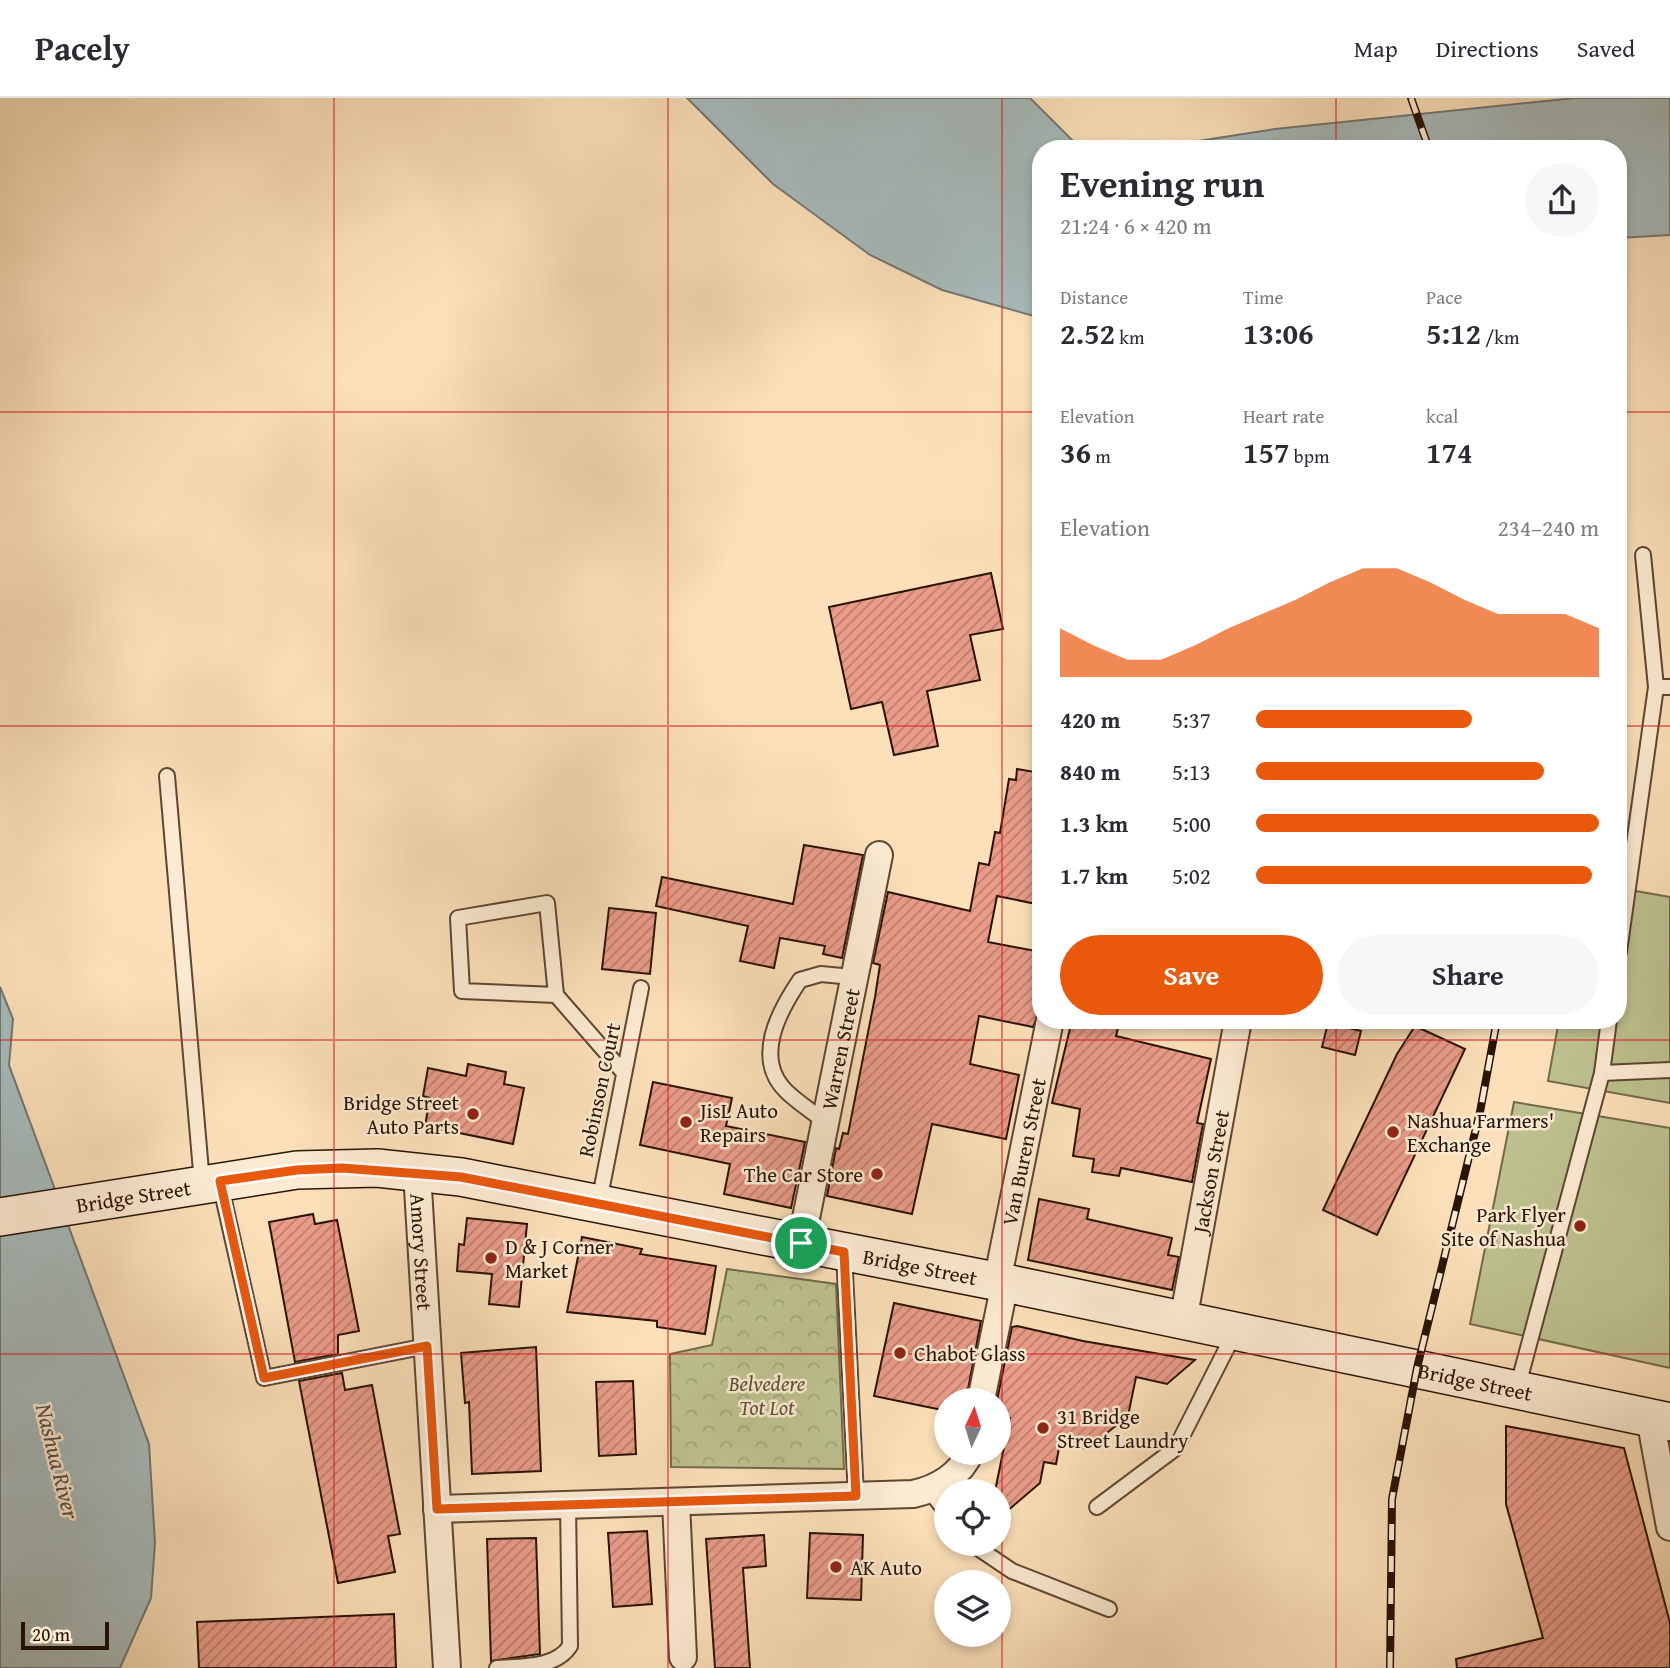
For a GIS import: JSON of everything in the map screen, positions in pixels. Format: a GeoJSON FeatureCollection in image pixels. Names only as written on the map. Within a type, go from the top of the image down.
{"type":"FeatureCollection","features":[{"type":"Feature","properties":{"kind":"street","name":"Warren Street"},"geometry":{"type":"LineString","coordinates":[[801,1243],[852,977],[879,855]]}},
{"type":"Feature","properties":{"kind":"street","name":"Van Buren Street"},"geometry":{"type":"LineString","coordinates":[[983,1388],[1048,1029]]}},
{"type":"Feature","properties":{"kind":"street","name":"Jackson Street"},"geometry":{"type":"LineString","coordinates":[[1182,1321],[1236,1029]]}},
{"type":"Feature","properties":{"kind":"street","name":"Bridge Street"},"geometry":{"type":"LineString","coordinates":[[0,1217],[297,1170],[342,1168],[417,1172],[599,1202],[1660,1420]]}},
{"type":"Feature","properties":{"kind":"street","name":"Amory Street"},"geometry":{"type":"LineString","coordinates":[[417,1172],[447,1668]]}},
{"type":"Feature","properties":{"kind":"street"},"geometry":{"type":"LineString","coordinates":[[1660,1420],[1670,1527]]}},
{"type":"Feature","properties":{"kind":"street"},"geometry":{"type":"LineString","coordinates":[[437,1509],[914,1494],[929,1490],[964,1465]]}},
{"type":"Feature","properties":{"kind":"street"},"geometry":{"type":"LineString","coordinates":[[676,1502],[683,1657]]}},
{"type":"Feature","properties":{"kind":"lane"},"geometry":{"type":"LineString","coordinates":[[1627,904],[1663,687],[1643,555]]}},
{"type":"Feature","properties":{"kind":"lane"},"geometry":{"type":"LineString","coordinates":[[167,776],[211,1183],[264,1378],[427,1346]]}},
{"type":"Feature","properties":{"kind":"lane"},"geometry":{"type":"LineString","coordinates":[[556,995],[461,991],[458,918],[547,903],[556,995],[624,1073]]}},
{"type":"Feature","properties":{"kind":"lane"},"geometry":{"type":"LineString","coordinates":[[825,1122],[784,1090],[771,1066],[771,1036],[783,1005],[800,979],[821,974],[852,977]]}},
{"type":"Feature","properties":{"kind":"lane","name":"Robinson Court"},"geometry":{"type":"LineString","coordinates":[[599,1202],[641,988]]}},
{"type":"Feature","properties":{"kind":"lane"},"geometry":{"type":"LineString","coordinates":[[1517,1391],[1602,1073],[1608,1029]]}},
{"type":"Feature","properties":{"kind":"lane"},"geometry":{"type":"LineString","coordinates":[[1602,1073],[1670,1070]]}},
{"type":"Feature","properties":{"kind":"lane"},"geometry":{"type":"LineString","coordinates":[[844,1252],[856,1496]]}},
{"type":"Feature","properties":{"kind":"lane"},"geometry":{"type":"LineString","coordinates":[[1097,1507],[1176,1448],[1235,1331]]}},
{"type":"Feature","properties":{"kind":"lane"},"geometry":{"type":"LineString","coordinates":[[929,1490],[934,1496]]}},
{"type":"Feature","properties":{"kind":"lane"},"geometry":{"type":"LineString","coordinates":[[497,1668],[559,1660],[570,1646],[568,1505]]}},
{"type":"Feature","properties":{"kind":"lane"},"geometry":{"type":"LineString","coordinates":[[990,1556],[1012,1571],[1109,1609]]}},
{"type":"Feature","properties":{"kind":"green space"},"geometry":{"type":"Polygon","coordinates":[[[1627,889],[1670,897],[1670,1103],[1548,1081],[1557,1029],[1627,1029],[1627,889]]]}},
{"type":"Feature","properties":{"kind":"green space","name":"Park Flyer Site of Nashua"},"geometry":{"type":"Polygon","coordinates":[[[1514,1102],[1670,1128],[1670,1368],[1470,1324],[1514,1102]]]}},
{"type":"Feature","properties":{"kind":"green space","name":"Belvedere Tot Lot"},"geometry":{"type":"Polygon","coordinates":[[[727,1269],[836,1284],[844,1469],[671,1467],[670,1354],[712,1345],[727,1269]]]}},
{"type":"Feature","properties":{"kind":"water"},"geometry":{"type":"Polygon","coordinates":[[[687,98],[1030,98],[1072,140],[1032,140],[1032,315],[942,290],[870,255],[773,184],[687,98]]]}},
{"type":"Feature","properties":{"kind":"water"},"geometry":{"type":"Polygon","coordinates":[[[1575,98],[1670,98],[1670,235],[1627,238],[1627,140],[1205,140],[1275,129],[1575,98]]]}},
{"type":"Feature","properties":{"kind":"water","name":"Nashua River"},"geometry":{"type":"Polygon","coordinates":[[[0,987],[13,1019],[9,1065],[149,1444],[155,1543],[151,1598],[120,1668],[0,1668],[0,987]]]}},
{"type":"Feature","properties":{"kind":"building"},"geometry":{"type":"Polygon","coordinates":[[[991,573],[1003,629],[970,635],[980,680],[927,691],[938,746],[894,755],[882,702],[851,709],[829,607],[991,573]]]}},
{"type":"Feature","properties":{"kind":"building"},"geometry":{"type":"Polygon","coordinates":[[[1017,769],[1032,772],[1032,903],[997,896],[988,942],[1032,950],[1032,1027],[979,1016],[970,1064],[1019,1075],[1006,1139],[932,1124],[912,1214],[827,1196],[836,1148],[839,1149],[843,1133],[848,1134],[875,997],[880,965],[873,963],[888,892],[970,911],[979,863],[989,865],[995,832],[1000,833],[1009,779],[1016,780],[1017,769]]]}},
{"type":"Feature","properties":{"kind":"building"},"geometry":{"type":"Polygon","coordinates":[[[804,845],[863,855],[842,958],[823,954],[825,946],[780,938],[774,968],[740,961],[748,926],[656,906],[662,877],[793,904],[804,845]]]}},
{"type":"Feature","properties":{"kind":"building"},"geometry":{"type":"Polygon","coordinates":[[[609,908],[656,913],[650,974],[602,969],[609,908]]]}},
{"type":"Feature","properties":{"kind":"building"},"geometry":{"type":"Polygon","coordinates":[[[1070,1029],[1118,1029],[1116,1036],[1211,1059],[1197,1123],[1203,1124],[1192,1182],[1121,1168],[1119,1176],[1092,1172],[1094,1159],[1073,1156],[1080,1109],[1052,1103],[1070,1029]]]}},
{"type":"Feature","properties":{"kind":"building"},"geometry":{"type":"Polygon","coordinates":[[[1326,1029],[1361,1031],[1355,1055],[1322,1047],[1326,1029]]]}},
{"type":"Feature","properties":{"kind":"building","name":"Nashua Farmers' Exchange"},"geometry":{"type":"Polygon","coordinates":[[[1413,1029],[1422,1029],[1465,1049],[1377,1235],[1323,1210],[1397,1054],[1413,1029]]]}},
{"type":"Feature","properties":{"kind":"building","name":"Bridge Street Auto Parts"},"geometry":{"type":"Polygon","coordinates":[[[468,1064],[506,1072],[504,1084],[524,1088],[513,1144],[425,1126],[430,1098],[423,1096],[428,1068],[466,1076],[468,1064]]]}},
{"type":"Feature","properties":{"kind":"building"},"geometry":{"type":"Polygon","coordinates":[[[653,1082],[732,1098],[726,1126],[805,1142],[791,1208],[724,1194],[730,1164],[640,1145],[653,1082]]]}},
{"type":"Feature","properties":{"kind":"building"},"geometry":{"type":"Polygon","coordinates":[[[1039,1199],[1089,1209],[1087,1219],[1172,1238],[1168,1255],[1179,1257],[1172,1290],[1028,1260],[1039,1199]]]}},
{"type":"Feature","properties":{"kind":"building"},"geometry":{"type":"Polygon","coordinates":[[[313,1214],[315,1224],[337,1220],[359,1331],[338,1335],[338,1354],[295,1362],[269,1222],[313,1214]]]}},
{"type":"Feature","properties":{"kind":"building","name":"D & J Corner Market"},"geometry":{"type":"Polygon","coordinates":[[[467,1218],[527,1224],[519,1307],[489,1304],[492,1274],[457,1271],[459,1244],[464,1245],[467,1218]]]}},
{"type":"Feature","properties":{"kind":"building"},"geometry":{"type":"Polygon","coordinates":[[[582,1237],[642,1249],[640,1254],[716,1266],[705,1334],[657,1327],[657,1321],[567,1312],[582,1237]]]}},
{"type":"Feature","properties":{"kind":"building"},"geometry":{"type":"Polygon","coordinates":[[[894,1303],[981,1321],[968,1388],[934,1388],[934,1408],[874,1396],[894,1303]]]}},
{"type":"Feature","properties":{"kind":"building"},"geometry":{"type":"Polygon","coordinates":[[[1012,1327],[1195,1360],[1167,1384],[1136,1377],[1128,1416],[1087,1449],[1060,1443],[1056,1464],[1044,1462],[1040,1483],[1011,1508],[1011,1479],[997,1479],[1000,1465],[1012,1465],[1012,1388],[999,1388],[1012,1327]]]}},
{"type":"Feature","properties":{"kind":"building"},"geometry":{"type":"Polygon","coordinates":[[[536,1347],[541,1471],[472,1474],[469,1402],[465,1403],[461,1353],[536,1347]]]}},
{"type":"Feature","properties":{"kind":"building"},"geometry":{"type":"Polygon","coordinates":[[[342,1373],[345,1390],[372,1385],[400,1534],[388,1536],[395,1572],[338,1583],[299,1381],[342,1373]]]}},
{"type":"Feature","properties":{"kind":"building"},"geometry":{"type":"Polygon","coordinates":[[[633,1381],[636,1454],[599,1456],[596,1382],[633,1381]]]}},
{"type":"Feature","properties":{"kind":"building"},"geometry":{"type":"Polygon","coordinates":[[[1506,1426],[1624,1448],[1670,1623],[1670,1668],[1457,1668],[1456,1659],[1543,1638],[1506,1504],[1506,1426]]]}},
{"type":"Feature","properties":{"kind":"building"},"geometry":{"type":"Polygon","coordinates":[[[647,1531],[652,1604],[613,1607],[608,1533],[647,1531]]]}},
{"type":"Feature","properties":{"kind":"building","name":"AK Auto"},"geometry":{"type":"Polygon","coordinates":[[[810,1533],[863,1535],[861,1600],[807,1598],[810,1533]]]}},
{"type":"Feature","properties":{"kind":"building"},"geometry":{"type":"Polygon","coordinates":[[[764,1535],[766,1566],[743,1568],[750,1668],[715,1668],[706,1539],[764,1535]]]}},
{"type":"Feature","properties":{"kind":"building"},"geometry":{"type":"Polygon","coordinates":[[[536,1538],[540,1654],[491,1661],[487,1539],[536,1538]]]}},
{"type":"Feature","properties":{"kind":"building"},"geometry":{"type":"Polygon","coordinates":[[[394,1614],[396,1668],[199,1668],[197,1622],[394,1614]]]}},
{"type":"Feature","properties":{"kind":"railway"},"geometry":{"type":"LineString","coordinates":[[1411,98],[1426,140]]}},
{"type":"Feature","properties":{"kind":"railway"},"geometry":{"type":"LineString","coordinates":[[1390,1668],[1392,1499],[1417,1368],[1480,1112],[1495,1029]]}},
{"type":"Feature","properties":{"kind":"place","name":"Bridge Street Auto Parts"},"geometry":{"type":"Point","coordinates":[473,1114]}},
{"type":"Feature","properties":{"kind":"place","name":"JisL Auto Repairs"},"geometry":{"type":"Point","coordinates":[686,1122]}},
{"type":"Feature","properties":{"kind":"place","name":"Nashua Farmers' Exchange"},"geometry":{"type":"Point","coordinates":[1393,1132]}},
{"type":"Feature","properties":{"kind":"place","name":"The Car Store"},"geometry":{"type":"Point","coordinates":[877,1174]}},
{"type":"Feature","properties":{"kind":"place","name":"Park Flyer Site of Nashua"},"geometry":{"type":"Point","coordinates":[1580,1226]}},
{"type":"Feature","properties":{"kind":"place","name":"D & J Corner Market"},"geometry":{"type":"Point","coordinates":[491,1258]}},
{"type":"Feature","properties":{"kind":"place","name":"Chabot Glass"},"geometry":{"type":"Point","coordinates":[900,1353]}},
{"type":"Feature","properties":{"kind":"place","name":"31 Bridge Street Laundry"},"geometry":{"type":"Point","coordinates":[1043,1428]}},
{"type":"Feature","properties":{"kind":"place","name":"AK Auto"},"geometry":{"type":"Point","coordinates":[836,1567]}},
{"type":"Feature","properties":{"kind":"route"},"geometry":{"type":"LineString","coordinates":[[377,1168],[417,1172],[461,1177],[599,1202],[801,1243],[844,1252],[856,1496],[437,1509],[427,1346],[264,1378],[220,1181],[297,1170],[377,1168]]}}]}
